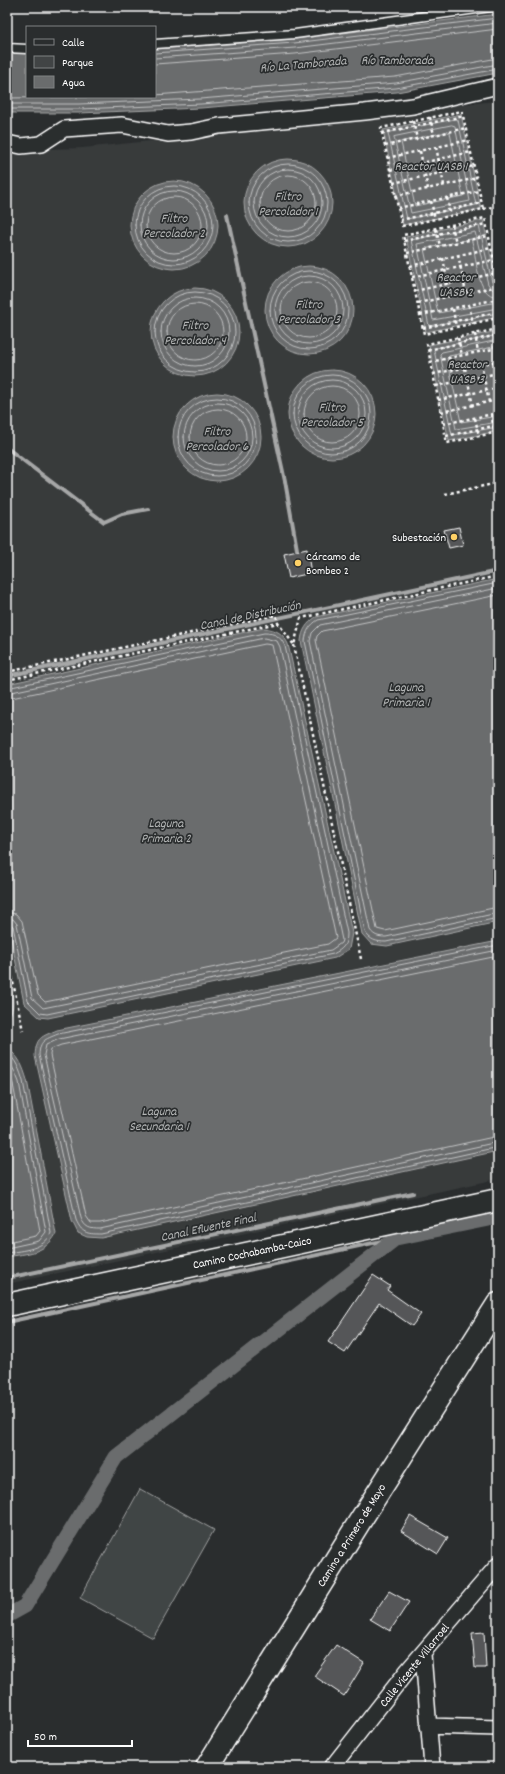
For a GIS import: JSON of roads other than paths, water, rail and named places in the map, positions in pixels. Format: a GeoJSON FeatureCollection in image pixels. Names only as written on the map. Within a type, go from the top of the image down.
{"type":"FeatureCollection","features":[{"type":"Feature","properties":{"kind":"main road","name":"Camino Cochabamba-Caico"},"geometry":{"type":"LineString","coordinates":[[7,1305],[498,1200]]}},
{"type":"Feature","properties":{"kind":"main road","name":"Camino a Primero de Mayo"},"geometry":{"type":"LineString","coordinates":[[207,1767],[372,1501],[498,1304]]}},
{"type":"Feature","properties":{"kind":"street"},"geometry":{"type":"LineString","coordinates":[[7,143],[21,146],[41,144],[64,129],[122,125],[168,134],[191,132],[219,126],[364,112],[413,106],[498,86]]}},
{"type":"Feature","properties":{"kind":"street","name":"Calle Vicente Villarroel"},"geometry":{"type":"LineString","coordinates":[[332,1767],[422,1654],[498,1565]]}},
{"type":"Feature","properties":{"kind":"street"},"geometry":{"type":"LineString","coordinates":[[422,1654],[432,1767]]}},
{"type":"Feature","properties":{"kind":"street"},"geometry":{"type":"LineString","coordinates":[[428,1726],[498,1728]]}},
{"type":"Feature","properties":{"kind":"lane"},"geometry":{"type":"LineString","coordinates":[[156,44],[295,34],[491,7]]}},
{"type":"Feature","properties":{"kind":"lane"},"geometry":{"type":"LineString","coordinates":[[7,48],[26,49]]}},
{"type":"Feature","properties":{"kind":"water","name":"Río Tamborada"},"geometry":{"type":"Polygon","coordinates":[[[498,14],[498,73],[397,92],[201,108],[79,113],[7,113],[7,53],[26,53],[26,98],[156,98],[156,49],[294,39],[498,14]]]}},
{"type":"Feature","properties":{"kind":"water","name":"Reactor UASB 1"},"geometry":{"type":"Polygon","coordinates":[[[461,114],[481,209],[403,225],[383,130],[461,114]]]}},
{"type":"Feature","properties":{"kind":"water","name":"Filtro Percolador 1"},"geometry":{"type":"Polygon","coordinates":[[[288,159],[305,163],[319,172],[328,186],[332,203],[328,220],[319,234],[305,243],[288,247],[271,243],[257,234],[248,220],[244,203],[248,186],[257,172],[271,163],[288,159]]]}},
{"type":"Feature","properties":{"kind":"water","name":"Filtro Percolador 2"},"geometry":{"type":"Polygon","coordinates":[[[174,181],[191,185],[205,194],[214,208],[218,225],[214,242],[205,256],[191,265],[174,269],[157,265],[143,256],[134,242],[130,225],[134,208],[143,194],[157,185],[174,181]]]}},
{"type":"Feature","properties":{"kind":"water","name":"Reactor UASB 2"},"geometry":{"type":"Polygon","coordinates":[[[483,220],[498,290],[498,317],[426,332],[406,237],[483,220]]]}},
{"type":"Feature","properties":{"kind":"water","name":"Filtro Percolador 3"},"geometry":{"type":"Polygon","coordinates":[[[309,266],[326,270],[340,279],[349,293],[353,310],[349,327],[340,341],[326,350],[309,354],[292,350],[278,341],[269,327],[265,310],[269,293],[278,279],[292,270],[309,266]]]}},
{"type":"Feature","properties":{"kind":"water","name":"Filtro Percolador 4"},"geometry":{"type":"Polygon","coordinates":[[[195,288],[212,292],[226,301],[235,315],[239,332],[235,349],[226,363],[212,372],[195,376],[178,372],[164,363],[155,349],[151,332],[155,315],[164,301],[178,292],[195,288]]]}},
{"type":"Feature","properties":{"kind":"water","name":"Reactor UASB 3"},"geometry":{"type":"Polygon","coordinates":[[[498,331],[498,431],[449,441],[429,345],[498,331]]]}},
{"type":"Feature","properties":{"kind":"water","name":"Filtro Percolador 5"},"geometry":{"type":"Polygon","coordinates":[[[332,370],[349,374],[363,383],[372,397],[376,414],[372,431],[363,445],[349,454],[332,458],[315,454],[301,445],[292,431],[288,414],[292,397],[301,383],[315,374],[332,370]]]}},
{"type":"Feature","properties":{"kind":"water","name":"Filtro Percolador 6"},"geometry":{"type":"Polygon","coordinates":[[[217,393],[234,397],[248,406],[257,420],[261,437],[257,454],[248,468],[234,477],[217,481],[200,477],[186,468],[177,454],[173,437],[177,420],[186,406],[200,397],[217,393]]]}},
{"type":"Feature","properties":{"kind":"water","name":"Laguna Primaria 1"},"geometry":{"type":"Polygon","coordinates":[[[498,579],[498,922],[387,946],[371,944],[362,934],[301,641],[302,633],[308,624],[316,617],[498,579]]]}},
{"type":"Feature","properties":{"kind":"water","name":"Laguna Primaria 2"},"geometry":{"type":"Polygon","coordinates":[[[264,628],[279,633],[284,637],[288,644],[352,933],[349,949],[335,958],[48,1018],[39,1017],[24,1003],[7,918],[7,684],[264,628]]]}},
{"type":"Feature","properties":{"kind":"water","name":"Laguna Secundaria 1"},"geometry":{"type":"Polygon","coordinates":[[[498,941],[498,1151],[101,1238],[87,1237],[78,1233],[72,1221],[35,1056],[40,1038],[57,1030],[498,941]]]}},
{"type":"Feature","properties":{"kind":"water"},"geometry":{"type":"Polygon","coordinates":[[[7,974],[12,992],[13,1004],[7,1020],[7,974]]]}},
{"type":"Feature","properties":{"kind":"water"},"geometry":{"type":"Polygon","coordinates":[[[7,1049],[18,1058],[27,1080],[56,1234],[52,1241],[35,1252],[7,1257],[7,1049]]]}},
{"type":"Feature","properties":{"kind":"waterway"},"geometry":{"type":"LineString","coordinates":[[227,215],[285,481],[298,555]]}},
{"type":"Feature","properties":{"kind":"waterway"},"geometry":{"type":"LineString","coordinates":[[7,448],[104,522],[122,514],[148,509]]}},
{"type":"Feature","properties":{"kind":"waterway","name":"Canal de Distribución"},"geometry":{"type":"LineString","coordinates":[[7,676],[498,571]]}},
{"type":"Feature","properties":{"kind":"waterway","name":"Canal Efluente Final"},"geometry":{"type":"LineString","coordinates":[[7,1278],[413,1193]]}},
{"type":"Feature","properties":{"kind":"waterway"},"geometry":{"type":"LineString","coordinates":[[7,1616],[25,1606],[116,1457],[396,1238],[498,1217]]}},
{"type":"Feature","properties":{"kind":"waterway"},"geometry":{"type":"LineString","coordinates":[[7,1322],[396,1238]]}},
{"type":"Feature","properties":{"kind":"place","name":"Subestación"},"geometry":{"type":"Point","coordinates":[454,537]}},
{"type":"Feature","properties":{"kind":"place","name":"Cárcamo de Bombeo 2"},"geometry":{"type":"Point","coordinates":[298,563]}},
{"type":"Feature","properties":{"kind":"water label","name":"Río La Tamborada"},"geometry":{"type":"Point","coordinates":[303,63]}}]}
